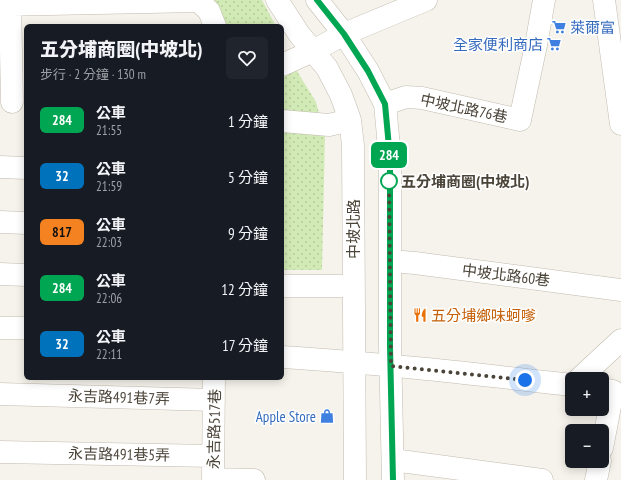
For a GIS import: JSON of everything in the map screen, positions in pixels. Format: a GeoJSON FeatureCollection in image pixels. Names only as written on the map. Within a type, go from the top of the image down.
{"type":"FeatureCollection","features":[{"type":"Feature","properties":{"kind":"street"},"geometry":{"type":"LineString","coordinates":[[13,102],[7,3],[197,0],[209,11],[213,24]]}},
{"type":"Feature","properties":{"kind":"street","name":"中坡北路"},"geometry":{"type":"LineString","coordinates":[[277,0],[299,34],[327,68],[341,95],[350,120],[353,145],[355,480]]}},
{"type":"Feature","properties":{"kind":"street"},"geometry":{"type":"LineString","coordinates":[[317,0],[344,34],[368,71],[385,104],[390,158],[393,470],[542,480]]}},
{"type":"Feature","properties":{"kind":"street"},"geometry":{"type":"LineString","coordinates":[[284,64],[313,51],[344,34],[426,0]]}},
{"type":"Feature","properties":{"kind":"street","name":"中坡北路76巷"},"geometry":{"type":"LineString","coordinates":[[385,104],[406,97],[422,98],[520,120],[544,0]]}},
{"type":"Feature","properties":{"kind":"street"},"geometry":{"type":"LineString","coordinates":[[604,0],[621,124]]}},
{"type":"Feature","properties":{"kind":"street"},"geometry":{"type":"LineString","coordinates":[[284,121],[329,125],[350,120]]}},
{"type":"Feature","properties":{"kind":"street"},"geometry":{"type":"LineString","coordinates":[[0,168],[24,168]]}},
{"type":"Feature","properties":{"kind":"street"},"geometry":{"type":"LineString","coordinates":[[0,222],[24,223]]}},
{"type":"Feature","properties":{"kind":"street","name":"中坡北路60巷"},"geometry":{"type":"LineString","coordinates":[[390,261],[416,263],[621,290]]}},
{"type":"Feature","properties":{"kind":"street"},"geometry":{"type":"LineString","coordinates":[[0,274],[24,275]]}},
{"type":"Feature","properties":{"kind":"street"},"geometry":{"type":"LineString","coordinates":[[284,286],[353,286]]}},
{"type":"Feature","properties":{"kind":"street"},"geometry":{"type":"LineString","coordinates":[[0,328],[24,328]]}},
{"type":"Feature","properties":{"kind":"street"},"geometry":{"type":"LineString","coordinates":[[587,372],[621,340]]}},
{"type":"Feature","properties":{"kind":"street"},"geometry":{"type":"LineString","coordinates":[[284,357],[391,366],[565,384]]}},
{"type":"Feature","properties":{"kind":"street","name":"永吉路517巷"},"geometry":{"type":"LineString","coordinates":[[213,480],[214,380]]}},
{"type":"Feature","properties":{"kind":"street"},"geometry":{"type":"LineString","coordinates":[[609,390],[613,391],[609,412]]}},
{"type":"Feature","properties":{"kind":"street","name":"永吉路491巷7弄"},"geometry":{"type":"LineString","coordinates":[[0,394],[214,400]]}},
{"type":"Feature","properties":{"kind":"street","name":"永吉路491巷5弄"},"geometry":{"type":"LineString","coordinates":[[0,452],[213,456]]}},
{"type":"Feature","properties":{"kind":"street"},"geometry":{"type":"LineString","coordinates":[[596,480],[599,468]]}},
{"type":"Feature","properties":{"kind":"street"},"geometry":{"type":"LineString","coordinates":[[213,480],[254,480]]}},
{"type":"Feature","properties":{"kind":"green space"},"geometry":{"type":"Polygon","coordinates":[[[206,0],[262,0],[275,24],[224,24],[206,0]]]}},
{"type":"Feature","properties":{"kind":"green space"},"geometry":{"type":"Polygon","coordinates":[[[295,68],[316,102],[325,135],[322,270],[284,270],[284,73],[295,68]]]}},
{"type":"Feature","properties":{"kind":"bus line","name":"284"},"geometry":{"type":"LineString","coordinates":[[317,0],[344,34],[368,71],[385,104],[390,158],[390,346],[393,480]]}},
{"type":"Feature","properties":{"kind":"place","name":"萊爾富"},"geometry":{"type":"Point","coordinates":[559,27]}},
{"type":"Feature","properties":{"kind":"place","name":"全家便利商店"},"geometry":{"type":"Point","coordinates":[554,44]}},
{"type":"Feature","properties":{"kind":"place","name":"五分埔商圈(中坡北)"},"geometry":{"type":"Point","coordinates":[389,181]}},
{"type":"Feature","properties":{"kind":"place","name":"五分埔鄉味蚵嗲"},"geometry":{"type":"Point","coordinates":[420,315]}},
{"type":"Feature","properties":{"kind":"place","name":"Apple Store"},"geometry":{"type":"Point","coordinates":[327,416]}},
{"type":"Feature","properties":{"kind":"route"},"geometry":{"type":"LineString","coordinates":[[389,181],[391,366],[525,380]]}}]}
